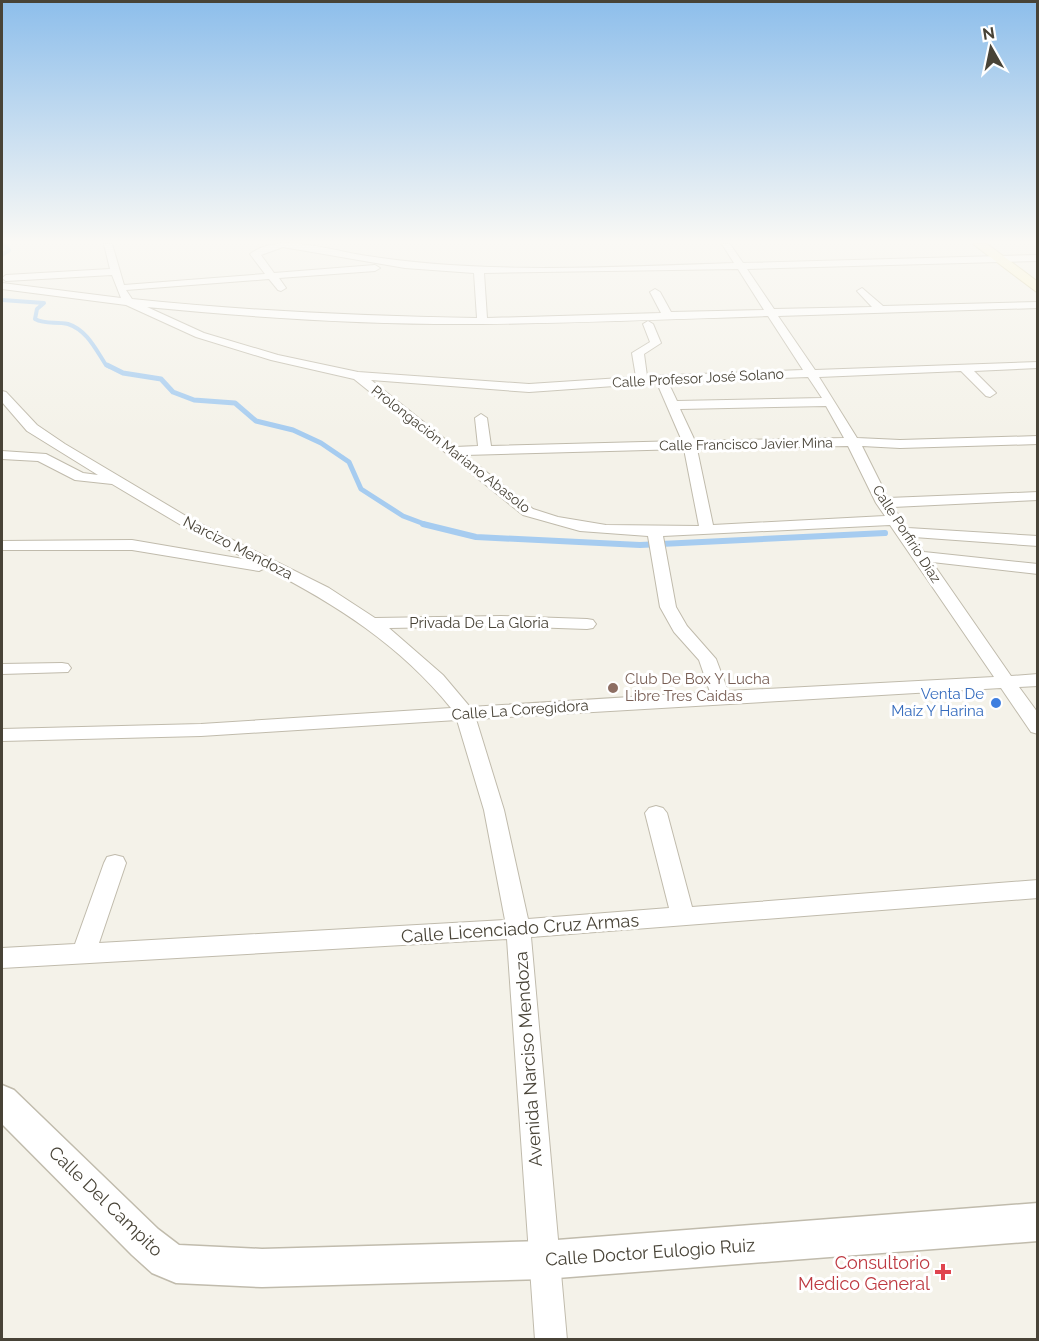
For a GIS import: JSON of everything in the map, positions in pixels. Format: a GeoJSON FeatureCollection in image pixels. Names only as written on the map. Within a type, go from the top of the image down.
{"type":"FeatureCollection","features":[{"type":"Feature","properties":{"kind":"street","name":"Prolongación Mariano Abasolo"},"geometry":{"type":"LineString","coordinates":[[138,307],[211,338],[275,358],[358,376],[455,451],[528,512],[552,522],[656,536],[707,530],[899,526],[1038,541]]}},
{"type":"Feature","properties":{"kind":"street"},"geometry":{"type":"LineString","coordinates":[[164,307],[199,311],[374,320],[482,321],[976,307]]}},
{"type":"Feature","properties":{"kind":"street"},"geometry":{"type":"LineString","coordinates":[[481,307],[482,321]]}},
{"type":"Feature","properties":{"kind":"street"},"geometry":{"type":"LineString","coordinates":[[663,307],[667,315]]}},
{"type":"Feature","properties":{"kind":"street","name":"Calle Porfirio Díaz"},"geometry":{"type":"LineString","coordinates":[[767,307],[830,402],[883,503],[1038,728]]}},
{"type":"Feature","properties":{"kind":"street"},"geometry":{"type":"LineString","coordinates":[[642,380],[638,353],[656,343],[648,324]]}},
{"type":"Feature","properties":{"kind":"street","name":"Calle Profesor José Solano"},"geometry":{"type":"LineString","coordinates":[[358,376],[529,388],[662,379],[1038,365]]}},
{"type":"Feature","properties":{"kind":"street"},"geometry":{"type":"LineString","coordinates":[[963,367],[990,393]]}},
{"type":"Feature","properties":{"kind":"street"},"geometry":{"type":"LineString","coordinates":[[662,379],[690,444],[707,530]]}},
{"type":"Feature","properties":{"kind":"street","name":"Narcizo Mendoza"},"geometry":{"type":"LineString","coordinates":[[2,395],[11,410],[60,447],[116,482],[278,570],[323,591],[371,622],[397,642],[437,679],[465,713]]}},
{"type":"Feature","properties":{"kind":"street"},"geometry":{"type":"LineString","coordinates":[[675,405],[830,402]]}},
{"type":"Feature","properties":{"kind":"street"},"geometry":{"type":"LineString","coordinates":[[2,419],[11,410]]}},
{"type":"Feature","properties":{"kind":"street"},"geometry":{"type":"LineString","coordinates":[[481,418],[485,451]]}},
{"type":"Feature","properties":{"kind":"street","name":"Calle Francisco Javier Mina"},"geometry":{"type":"LineString","coordinates":[[455,451],[690,444],[853,442],[900,444],[1038,440]]}},
{"type":"Feature","properties":{"kind":"street"},"geometry":{"type":"LineString","coordinates":[[2,455],[41,457],[80,477],[116,482]]}},
{"type":"Feature","properties":{"kind":"street"},"geometry":{"type":"LineString","coordinates":[[883,503],[1038,496]]}},
{"type":"Feature","properties":{"kind":"street"},"geometry":{"type":"LineString","coordinates":[[656,536],[668,607],[672,618],[707,659],[721,697]]}},
{"type":"Feature","properties":{"kind":"street"},"geometry":{"type":"LineString","coordinates":[[1007,539],[1038,555]]}},
{"type":"Feature","properties":{"kind":"street"},"geometry":{"type":"LineString","coordinates":[[2,546],[72,544],[144,546],[278,570]]}},
{"type":"Feature","properties":{"kind":"street"},"geometry":{"type":"LineString","coordinates":[[920,556],[1038,569]]}},
{"type":"Feature","properties":{"kind":"street","name":"Privada De La Gloria"},"geometry":{"type":"LineString","coordinates":[[371,622],[501,621],[586,624]]}},
{"type":"Feature","properties":{"kind":"street"},"geometry":{"type":"LineString","coordinates":[[2,669],[62,668]]}},
{"type":"Feature","properties":{"kind":"street","name":"Calle La Coregidora"},"geometry":{"type":"LineString","coordinates":[[2,735],[201,730],[721,697],[1038,680]]}},
{"type":"Feature","properties":{"kind":"street","name":"Avenida Narciso Mendoza"},"geometry":{"type":"LineString","coordinates":[[465,713],[494,810],[518,929],[551,1340]]}},
{"type":"Feature","properties":{"kind":"street"},"geometry":{"type":"LineString","coordinates":[[656,813],[683,916]]}},
{"type":"Feature","properties":{"kind":"street"},"geometry":{"type":"LineString","coordinates":[[83,955],[115,863]]}},
{"type":"Feature","properties":{"kind":"street","name":"Calle Licenciado Cruz Armas"},"geometry":{"type":"LineString","coordinates":[[2,958],[518,929],[1038,889]]}},
{"type":"Feature","properties":{"kind":"street","name":"Calle Del Campito"},"geometry":{"type":"LineString","coordinates":[[2,1101],[145,1242],[166,1259],[176,1264],[262,1268]]}},
{"type":"Feature","properties":{"kind":"street","name":"Calle Doctor Eulogio Ruiz"},"geometry":{"type":"LineString","coordinates":[[262,1268],[544,1260],[1038,1222]]}},
{"type":"Feature","properties":{"kind":"waterway"},"geometry":{"type":"LineString","coordinates":[[40,307],[35,319],[75,327],[86,336],[106,365],[110,367]]}},
{"type":"Feature","properties":{"kind":"waterway"},"geometry":{"type":"LineString","coordinates":[[107,365],[123,373],[161,379],[173,392],[194,400],[235,403],[256,421],[293,430],[321,443],[349,462],[361,489],[403,516],[427,525]]}},
{"type":"Feature","properties":{"kind":"waterway"},"geometry":{"type":"LineString","coordinates":[[427,525],[476,537],[640,545],[885,533]]}},
{"type":"Feature","properties":{"kind":"place","name":"Club De Box Y Lucha Libre Tres Caidas"},"geometry":{"type":"Point","coordinates":[613,688]}},
{"type":"Feature","properties":{"kind":"place","name":"Venta De Maíz Y Harina"},"geometry":{"type":"Point","coordinates":[996,703]}},
{"type":"Feature","properties":{"kind":"place","name":"Consultorio Medico General"},"geometry":{"type":"Point","coordinates":[943,1272]}}]}
